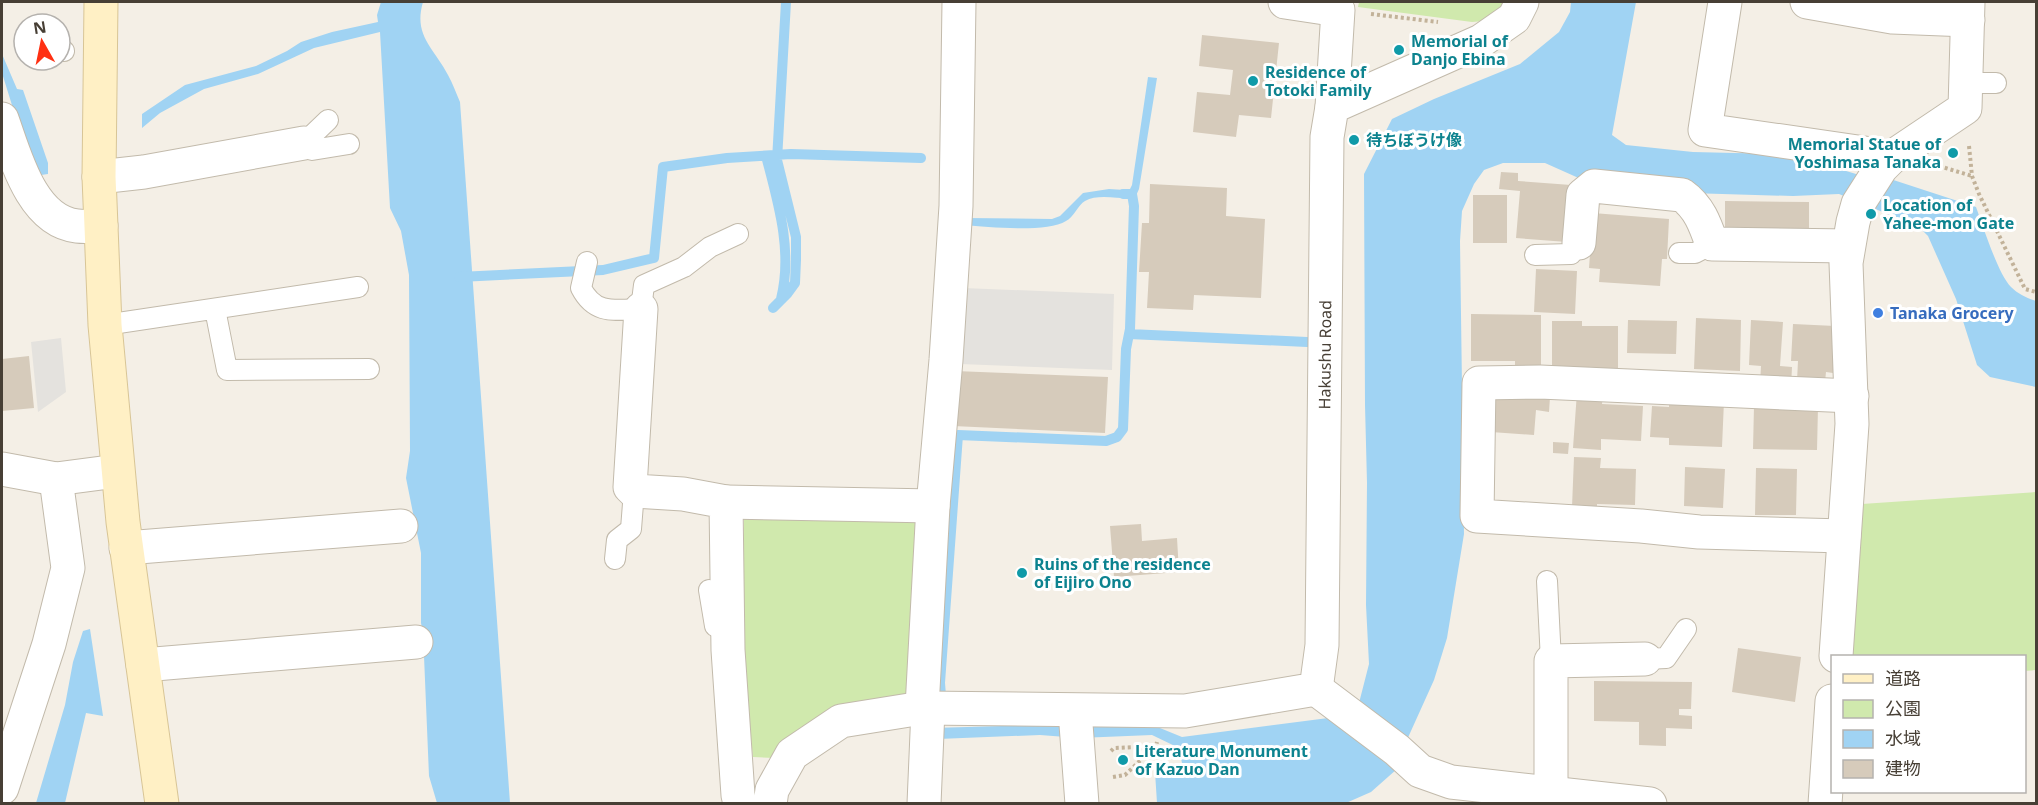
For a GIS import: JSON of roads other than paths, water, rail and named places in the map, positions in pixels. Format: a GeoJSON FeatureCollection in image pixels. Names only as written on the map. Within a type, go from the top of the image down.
{"type":"FeatureCollection","features":[{"type":"Feature","properties":{"kind":"street"},"geometry":{"type":"LineString","coordinates":[[101,2],[99,177],[105,325],[126,548],[162,804]]}},
{"type":"Feature","properties":{"kind":"street"},"geometry":{"type":"LineString","coordinates":[[924,804],[925,709],[933,506],[946,360],[956,206],[959,2]]}},
{"type":"Feature","properties":{"kind":"street","name":"Hakushu Road"},"geometry":{"type":"LineString","coordinates":[[1286,2],[1338,10],[1332,107],[1327,136],[1322,645],[1316,689]]}},
{"type":"Feature","properties":{"kind":"street"},"geometry":{"type":"LineString","coordinates":[[1332,107],[1481,40],[1514,18],[1522,2]]}},
{"type":"Feature","properties":{"kind":"street"},"geometry":{"type":"LineString","coordinates":[[1725,2],[1705,130],[1887,163]]}},
{"type":"Feature","properties":{"kind":"street"},"geometry":{"type":"LineString","coordinates":[[1807,2],[1892,17],[1968,11],[1976,91],[1887,163],[1858,204],[1846,262],[1852,424],[1836,655]]}},
{"type":"Feature","properties":{"kind":"street"},"geometry":{"type":"LineString","coordinates":[[2,119],[24,183],[53,218],[75,226],[101,226]]}},
{"type":"Feature","properties":{"kind":"street"},"geometry":{"type":"LineString","coordinates":[[99,177],[144,172],[304,143]]}},
{"type":"Feature","properties":{"kind":"street"},"geometry":{"type":"LineString","coordinates":[[1579,243],[1583,195],[1594,186],[1682,195],[1691,201],[1702,216],[1712,244],[1848,246]]}},
{"type":"Feature","properties":{"kind":"street"},"geometry":{"type":"LineString","coordinates":[[641,309],[630,487],[634,491],[683,494],[726,502],[933,506]]}},
{"type":"Feature","properties":{"kind":"street"},"geometry":{"type":"LineString","coordinates":[[1844,536],[1700,532],[1477,516],[1479,383],[1540,382],[1852,396]]}},
{"type":"Feature","properties":{"kind":"street"},"geometry":{"type":"LineString","coordinates":[[2,470],[56,479],[117,471]]}},
{"type":"Feature","properties":{"kind":"street"},"geometry":{"type":"LineString","coordinates":[[2,788],[49,644],[68,568],[56,479]]}},
{"type":"Feature","properties":{"kind":"street"},"geometry":{"type":"LineString","coordinates":[[726,502],[728,650],[740,804]]}},
{"type":"Feature","properties":{"kind":"street"},"geometry":{"type":"LineString","coordinates":[[126,548],[401,526]]}},
{"type":"Feature","properties":{"kind":"street"},"geometry":{"type":"LineString","coordinates":[[143,665],[416,642]]}},
{"type":"Feature","properties":{"kind":"street"},"geometry":{"type":"LineString","coordinates":[[1551,798],[1551,661],[1645,659]]}},
{"type":"Feature","properties":{"kind":"street"},"geometry":{"type":"LineString","coordinates":[[770,804],[772,790],[792,754],[841,721],[925,709],[1185,711],[1316,689],[1450,793],[1650,804]]}},
{"type":"Feature","properties":{"kind":"street"},"geometry":{"type":"LineString","coordinates":[[1076,711],[1082,804]]}},
{"type":"Feature","properties":{"kind":"street"},"geometry":{"type":"LineString","coordinates":[[1826,804],[1831,750]]}},
{"type":"Feature","properties":{"kind":"lane"},"geometry":{"type":"LineString","coordinates":[[328,120],[304,143],[312,150],[350,144]]}},
{"type":"Feature","properties":{"kind":"lane"},"geometry":{"type":"LineString","coordinates":[[585,270],[581,288],[587,300],[599,308],[641,309],[644,285],[684,267],[710,247],[738,234]]}},
{"type":"Feature","properties":{"kind":"lane"},"geometry":{"type":"LineString","coordinates":[[1535,255],[1571,254],[1579,243]]}},
{"type":"Feature","properties":{"kind":"lane"},"geometry":{"type":"LineString","coordinates":[[1678,253],[1695,253],[1712,244]]}},
{"type":"Feature","properties":{"kind":"lane"},"geometry":{"type":"LineString","coordinates":[[105,325],[358,286]]}},
{"type":"Feature","properties":{"kind":"lane"},"geometry":{"type":"LineString","coordinates":[[215,309],[227,370],[369,369]]}},
{"type":"Feature","properties":{"kind":"lane"},"geometry":{"type":"LineString","coordinates":[[615,559],[617,540],[631,529],[634,491]]}},
{"type":"Feature","properties":{"kind":"lane"},"geometry":{"type":"LineString","coordinates":[[1547,581],[1551,661]]}},
{"type":"Feature","properties":{"kind":"lane"},"geometry":{"type":"LineString","coordinates":[[709,590],[714,624],[728,650]]}},
{"type":"Feature","properties":{"kind":"lane"},"geometry":{"type":"LineString","coordinates":[[1645,659],[1666,658],[1686,628]]}},
{"type":"Feature","properties":{"kind":"water"},"geometry":{"type":"Polygon","coordinates":[[[381,2],[423,2],[421,24],[423,33],[448,75],[460,102],[510,803],[437,803],[429,776],[424,656],[426,649],[421,623],[421,553],[406,478],[410,451],[409,275],[401,231],[390,208],[380,32],[314,48],[258,74],[204,89],[160,113],[142,128],[142,114],[185,85],[256,66],[301,42],[332,32],[378,22],[377,15],[381,2]]]}},
{"type":"Feature","properties":{"kind":"water"},"geometry":{"type":"Polygon","coordinates":[[[1571,2],[1636,2],[1612,135],[1626,145],[1693,152],[1777,154],[1787,159],[1797,156],[1856,174],[1872,173],[1976,207],[1991,249],[2006,281],[2017,292],[2036,301],[2036,387],[1990,377],[1977,365],[1956,299],[1928,236],[1919,227],[1839,194],[1793,196],[1689,193],[1592,184],[1545,163],[1503,163],[1484,170],[1474,184],[1462,211],[1460,241],[1464,534],[1447,638],[1434,680],[1406,742],[1397,769],[1371,792],[1346,803],[1157,803],[1155,772],[1183,768],[1179,748],[1152,735],[1079,738],[1040,735],[938,739],[933,728],[1071,724],[1155,726],[1182,737],[1336,717],[1362,735],[1378,715],[1359,703],[1369,664],[1366,605],[1364,174],[1392,119],[1520,64],[1559,32],[1570,12],[1571,2]]]}},
{"type":"Feature","properties":{"kind":"water"},"geometry":{"type":"Polygon","coordinates":[[[2,54],[17,89],[23,90],[48,163],[48,174],[34,176],[2,73],[2,54]]]}},
{"type":"Feature","properties":{"kind":"water"},"geometry":{"type":"Polygon","coordinates":[[[1148,77],[1157,78],[1139,189],[1135,198],[1091,199],[1085,201],[1066,221],[1046,227],[965,225],[965,218],[1052,219],[1060,216],[1083,193],[1130,189],[1148,77]]]}},
{"type":"Feature","properties":{"kind":"water"},"geometry":{"type":"Polygon","coordinates":[[[90,629],[103,716],[86,713],[65,803],[36,803],[65,705],[73,662],[83,631],[90,629]]]}},
{"type":"Feature","properties":{"kind":"waterway"},"geometry":{"type":"LineString","coordinates":[[773,308],[795,283],[796,260],[796,237],[777,160],[786,2]]}},
{"type":"Feature","properties":{"kind":"waterway"},"geometry":{"type":"LineString","coordinates":[[459,277],[603,270],[654,258],[663,167],[727,158],[791,154],[921,158]]}},
{"type":"Feature","properties":{"kind":"waterway"},"geometry":{"type":"LineString","coordinates":[[766,156],[785,245],[781,299]]}},
{"type":"Feature","properties":{"kind":"waterway"},"geometry":{"type":"LineString","coordinates":[[941,696],[940,683],[958,435],[1106,441],[1117,437],[1123,429],[1126,349],[1130,329],[1134,206],[1132,194],[1123,194]]}},
{"type":"Feature","properties":{"kind":"waterway"},"geometry":{"type":"LineString","coordinates":[[1129,334],[1307,342]]}},
{"type":"Feature","properties":{"kind":"place","name":"Memorial of Danjo Ebina"},"geometry":{"type":"Point","coordinates":[1399,50]}},
{"type":"Feature","properties":{"kind":"place","name":"Residence of Totoki Family"},"geometry":{"type":"Point","coordinates":[1253,81]}},
{"type":"Feature","properties":{"kind":"place","name":"待ちぼうけ像"},"geometry":{"type":"Point","coordinates":[1354,140]}},
{"type":"Feature","properties":{"kind":"place","name":"Memorial Statue of Yoshimasa Tanaka"},"geometry":{"type":"Point","coordinates":[1953,153]}},
{"type":"Feature","properties":{"kind":"place","name":"Location of Yahee-mon Gate"},"geometry":{"type":"Point","coordinates":[1871,214]}},
{"type":"Feature","properties":{"kind":"place","name":"Tanaka Grocery"},"geometry":{"type":"Point","coordinates":[1878,313]}},
{"type":"Feature","properties":{"kind":"place","name":"Ruins of the residence of Eijiro Ono"},"geometry":{"type":"Point","coordinates":[1022,573]}},
{"type":"Feature","properties":{"kind":"place","name":"Literature Monument of Kazuo Dan"},"geometry":{"type":"Point","coordinates":[1123,760]}}]}
